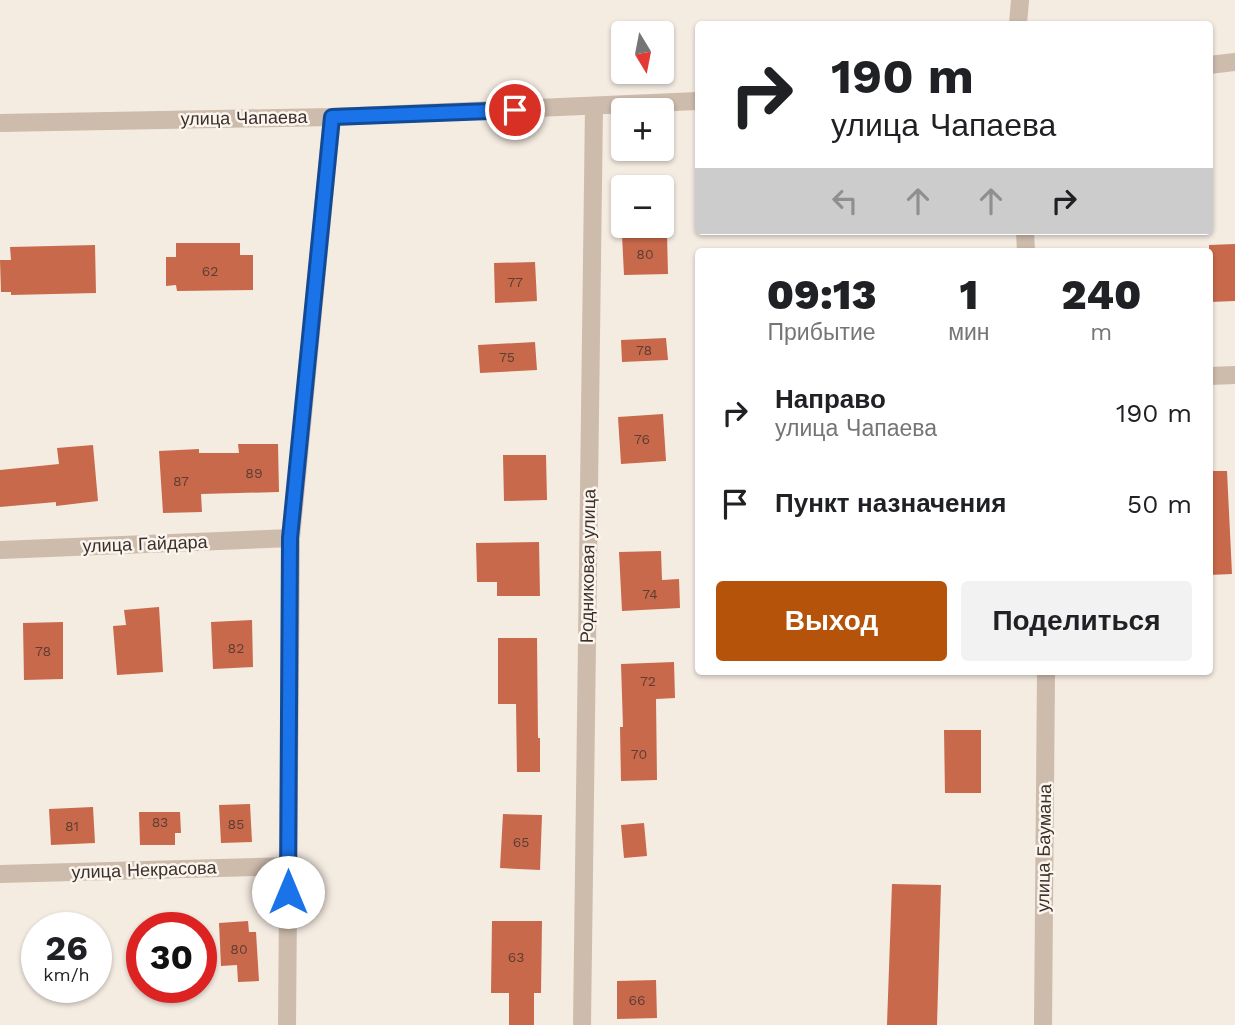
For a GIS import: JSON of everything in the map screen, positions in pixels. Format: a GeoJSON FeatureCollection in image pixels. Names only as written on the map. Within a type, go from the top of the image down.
{"type":"FeatureCollection","features":[{"type":"Feature","properties":{"kind":"street"},"geometry":{"type":"LineString","coordinates":[[1018,21],[1020,0]]}},
{"type":"Feature","properties":{"kind":"street"},"geometry":{"type":"LineString","coordinates":[[1213,65],[1235,62]]}},
{"type":"Feature","properties":{"kind":"street","name":"улица Чапаева"},"geometry":{"type":"LineString","coordinates":[[0,123],[332,117],[695,101]]}},
{"type":"Feature","properties":{"kind":"street","name":"Родниковая улица"},"geometry":{"type":"LineString","coordinates":[[582,1025],[594,107]]}},
{"type":"Feature","properties":{"kind":"street"},"geometry":{"type":"LineString","coordinates":[[287,1025],[290,538],[332,117]]}},
{"type":"Feature","properties":{"kind":"street"},"geometry":{"type":"LineString","coordinates":[[1213,376],[1235,375]]}},
{"type":"Feature","properties":{"kind":"street","name":"улица Гайдара"},"geometry":{"type":"LineString","coordinates":[[0,550],[290,538]]}},
{"type":"Feature","properties":{"kind":"street","name":"улица Баумана"},"geometry":{"type":"LineString","coordinates":[[1042,1025],[1046,675]]}},
{"type":"Feature","properties":{"kind":"street","name":"улица Некрасова"},"geometry":{"type":"LineString","coordinates":[[0,874],[288,866]]}},
{"type":"Feature","properties":{"kind":"building"},"geometry":{"type":"Polygon","coordinates":[[[622,238],[667,238],[668,274],[624,275],[622,238]]]}},
{"type":"Feature","properties":{"kind":"building"},"geometry":{"type":"Polygon","coordinates":[[[176,243],[240,243],[240,255],[253,255],[253,290],[177,291],[176,285],[166,286],[166,257],[176,257],[176,243]]]}},
{"type":"Feature","properties":{"kind":"building"},"geometry":{"type":"Polygon","coordinates":[[[1235,244],[1235,301],[1213,302],[1213,248],[1209,248],[1209,245],[1235,244]]]}},
{"type":"Feature","properties":{"kind":"building"},"geometry":{"type":"Polygon","coordinates":[[[95,245],[96,293],[11,295],[11,292],[1,292],[0,260],[11,260],[10,247],[95,245]]]}},
{"type":"Feature","properties":{"kind":"building"},"geometry":{"type":"Polygon","coordinates":[[[535,262],[537,301],[495,303],[494,263],[535,262]]]}},
{"type":"Feature","properties":{"kind":"building"},"geometry":{"type":"Polygon","coordinates":[[[666,338],[668,360],[622,362],[621,340],[666,338]]]}},
{"type":"Feature","properties":{"kind":"building"},"geometry":{"type":"Polygon","coordinates":[[[535,342],[537,370],[480,373],[478,345],[535,342]]]}},
{"type":"Feature","properties":{"kind":"building"},"geometry":{"type":"Polygon","coordinates":[[[663,414],[666,461],[621,464],[618,417],[663,414]]]}},
{"type":"Feature","properties":{"kind":"building"},"geometry":{"type":"Polygon","coordinates":[[[238,444],[278,444],[279,492],[201,494],[202,512],[163,513],[159,451],[199,449],[199,453],[239,453],[238,444]]]}},
{"type":"Feature","properties":{"kind":"building"},"geometry":{"type":"Polygon","coordinates":[[[93,445],[98,501],[56,506],[56,502],[0,507],[0,470],[59,464],[57,448],[93,445]]]}},
{"type":"Feature","properties":{"kind":"building"},"geometry":{"type":"Polygon","coordinates":[[[503,455],[546,455],[547,500],[504,501],[503,455]]]}},
{"type":"Feature","properties":{"kind":"building"},"geometry":{"type":"Polygon","coordinates":[[[1213,471],[1227,471],[1232,574],[1213,575],[1213,471]]]}},
{"type":"Feature","properties":{"kind":"building"},"geometry":{"type":"Polygon","coordinates":[[[539,542],[540,596],[497,596],[497,582],[477,582],[476,543],[539,542]]]}},
{"type":"Feature","properties":{"kind":"building"},"geometry":{"type":"Polygon","coordinates":[[[661,551],[662,580],[679,579],[680,608],[622,611],[619,552],[661,551]]]}},
{"type":"Feature","properties":{"kind":"building"},"geometry":{"type":"Polygon","coordinates":[[[159,607],[163,672],[117,675],[113,626],[126,625],[124,610],[159,607]]]}},
{"type":"Feature","properties":{"kind":"building"},"geometry":{"type":"Polygon","coordinates":[[[252,620],[253,667],[213,669],[211,622],[252,620]]]}},
{"type":"Feature","properties":{"kind":"building"},"geometry":{"type":"Polygon","coordinates":[[[63,622],[63,679],[24,680],[23,623],[63,622]]]}},
{"type":"Feature","properties":{"kind":"building"},"geometry":{"type":"Polygon","coordinates":[[[498,638],[537,638],[540,772],[517,772],[516,704],[498,704],[498,638]]]}},
{"type":"Feature","properties":{"kind":"building"},"geometry":{"type":"Polygon","coordinates":[[[674,662],[675,698],[656,699],[657,780],[621,781],[621,664],[674,662]]]}},
{"type":"Feature","properties":{"kind":"building"},"geometry":{"type":"Polygon","coordinates":[[[944,730],[981,730],[981,793],[945,793],[944,730]]]}},
{"type":"Feature","properties":{"kind":"building"},"geometry":{"type":"Polygon","coordinates":[[[250,804],[252,842],[221,843],[219,805],[250,804]]]}},
{"type":"Feature","properties":{"kind":"building"},"geometry":{"type":"Polygon","coordinates":[[[93,807],[95,843],[51,845],[49,809],[93,807]]]}},
{"type":"Feature","properties":{"kind":"building"},"geometry":{"type":"Polygon","coordinates":[[[139,812],[180,812],[181,833],[175,833],[175,845],[140,845],[139,812]]]}},
{"type":"Feature","properties":{"kind":"building"},"geometry":{"type":"Polygon","coordinates":[[[503,814],[542,815],[540,870],[500,868],[503,814]]]}},
{"type":"Feature","properties":{"kind":"building"},"geometry":{"type":"Polygon","coordinates":[[[644,823],[647,856],[624,858],[621,825],[644,823]]]}},
{"type":"Feature","properties":{"kind":"building"},"geometry":{"type":"Polygon","coordinates":[[[892,884],[941,885],[937,1025],[887,1025],[892,884]]]}},
{"type":"Feature","properties":{"kind":"building"},"geometry":{"type":"Polygon","coordinates":[[[248,921],[249,932],[256,932],[259,981],[238,982],[237,965],[221,966],[219,923],[248,921]]]}},
{"type":"Feature","properties":{"kind":"building"},"geometry":{"type":"Polygon","coordinates":[[[492,921],[542,921],[541,993],[534,993],[534,1025],[509,1025],[509,993],[491,993],[492,921]]]}},
{"type":"Feature","properties":{"kind":"building"},"geometry":{"type":"Polygon","coordinates":[[[656,980],[657,1018],[617,1019],[617,981],[656,980]]]}},
{"type":"Feature","properties":{"kind":"route"},"geometry":{"type":"LineString","coordinates":[[288,892],[290,538],[332,117],[515,110]]}}]}
